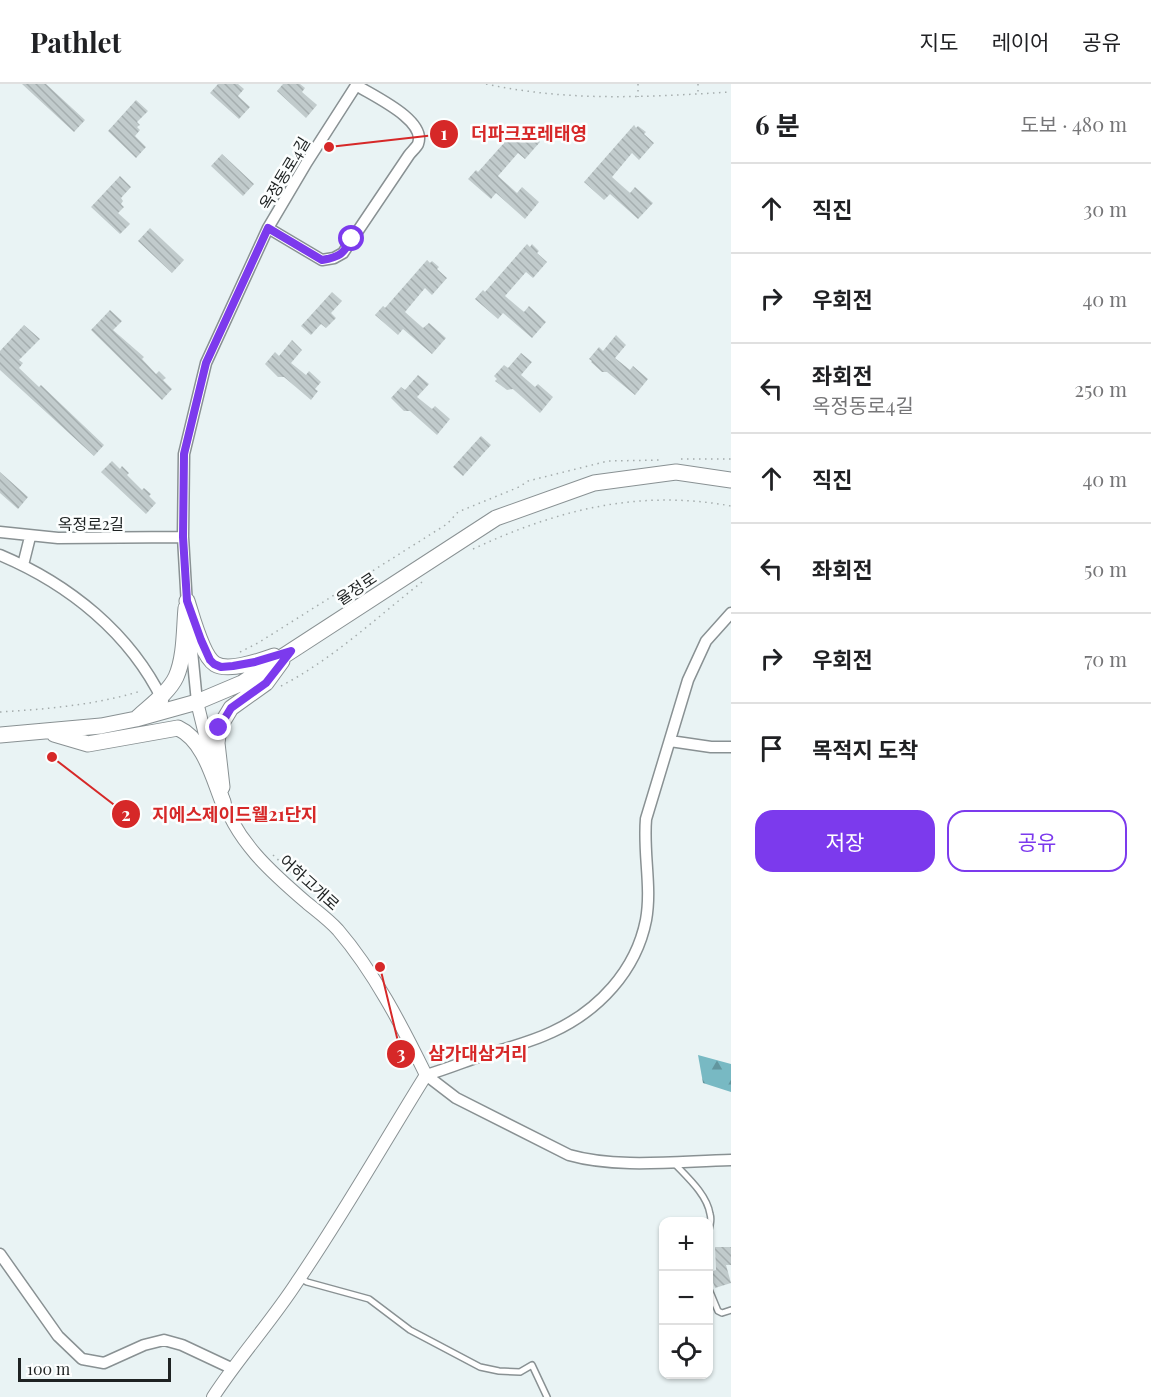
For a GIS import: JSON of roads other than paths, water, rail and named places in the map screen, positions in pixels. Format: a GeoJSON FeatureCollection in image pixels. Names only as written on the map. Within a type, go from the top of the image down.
{"type":"FeatureCollection","features":[{"type":"Feature","properties":{"kind":"main road","name":"율정로"},"geometry":{"type":"LineString","coordinates":[[0,735],[101,726],[136,719],[197,702],[242,683],[496,518],[594,483],[676,472],[731,480]]}},
{"type":"Feature","properties":{"kind":"main road"},"geometry":{"type":"LineString","coordinates":[[187,601],[201,640],[214,664],[221,667],[233,666],[291,651]]}},
{"type":"Feature","properties":{"kind":"main road"},"geometry":{"type":"LineString","coordinates":[[136,719],[161,696],[176,678],[180,663],[187,601]]}},
{"type":"Feature","properties":{"kind":"main road"},"geometry":{"type":"LineString","coordinates":[[223,802],[218,743],[219,728],[231,708],[266,683],[291,651]]}},
{"type":"Feature","properties":{"kind":"main road"},"geometry":{"type":"LineString","coordinates":[[46,731],[88,744],[178,728],[187,732],[197,743],[223,802]]}},
{"type":"Feature","properties":{"kind":"street"},"geometry":{"type":"LineString","coordinates":[[268,228],[322,260],[334,258],[343,253],[418,145],[419,132],[412,120],[356,85]]}},
{"type":"Feature","properties":{"kind":"street","name":"옥정동로4길"},"geometry":{"type":"LineString","coordinates":[[197,702],[183,537],[184,454],[206,363],[268,228],[356,85]]}},
{"type":"Feature","properties":{"kind":"street","name":"옥정로2길"},"geometry":{"type":"LineString","coordinates":[[0,532],[30,537],[58,538],[183,537]]}},
{"type":"Feature","properties":{"kind":"street"},"geometry":{"type":"LineString","coordinates":[[23,565],[30,537]]}},
{"type":"Feature","properties":{"kind":"street"},"geometry":{"type":"LineString","coordinates":[[0,555],[58,584],[95,614],[129,646],[150,675],[168,711]]}},
{"type":"Feature","properties":{"kind":"street"},"geometry":{"type":"LineString","coordinates":[[213,1397],[231,1368],[300,1278],[330,1233],[426,1075],[554,1031],[598,1002],[622,976],[635,955],[646,920],[648,894],[644,838],[646,819],[688,680],[706,641],[731,613]]}},
{"type":"Feature","properties":{"kind":"street","name":"어하고개로"},"geometry":{"type":"LineString","coordinates":[[197,702],[203,734],[223,802],[236,829],[281,880],[336,928],[365,964],[426,1075],[456,1098],[568,1155],[598,1161],[731,1160]]}},
{"type":"Feature","properties":{"kind":"street"},"geometry":{"type":"LineString","coordinates":[[670,741],[711,747],[731,747]]}},
{"type":"Feature","properties":{"kind":"street"},"geometry":{"type":"LineString","coordinates":[[0,1254],[58,1336],[82,1359],[104,1363],[144,1345],[164,1340],[182,1345],[231,1368]]}},
{"type":"Feature","properties":{"kind":"lane"},"geometry":{"type":"LineString","coordinates":[[672,1161],[694,1186],[709,1209],[710,1217]]}},
{"type":"Feature","properties":{"kind":"lane"},"geometry":{"type":"LineString","coordinates":[[300,1278],[369,1299],[410,1330],[480,1367],[520,1372],[532,1365],[547,1397]]}},
{"type":"Feature","properties":{"kind":"lane"},"geometry":{"type":"LineString","coordinates":[[713,1299],[718,1311],[722,1313],[731,1311]]}},
{"type":"Feature","properties":{"kind":"place","name":"더파크포레태영"},"geometry":{"type":"Point","coordinates":[329,147]}},
{"type":"Feature","properties":{"kind":"place","name":"지에스제이드웰21단지"},"geometry":{"type":"Point","coordinates":[52,757]}},
{"type":"Feature","properties":{"kind":"place","name":"삼가대삼거리"},"geometry":{"type":"Point","coordinates":[380,967]}}]}
